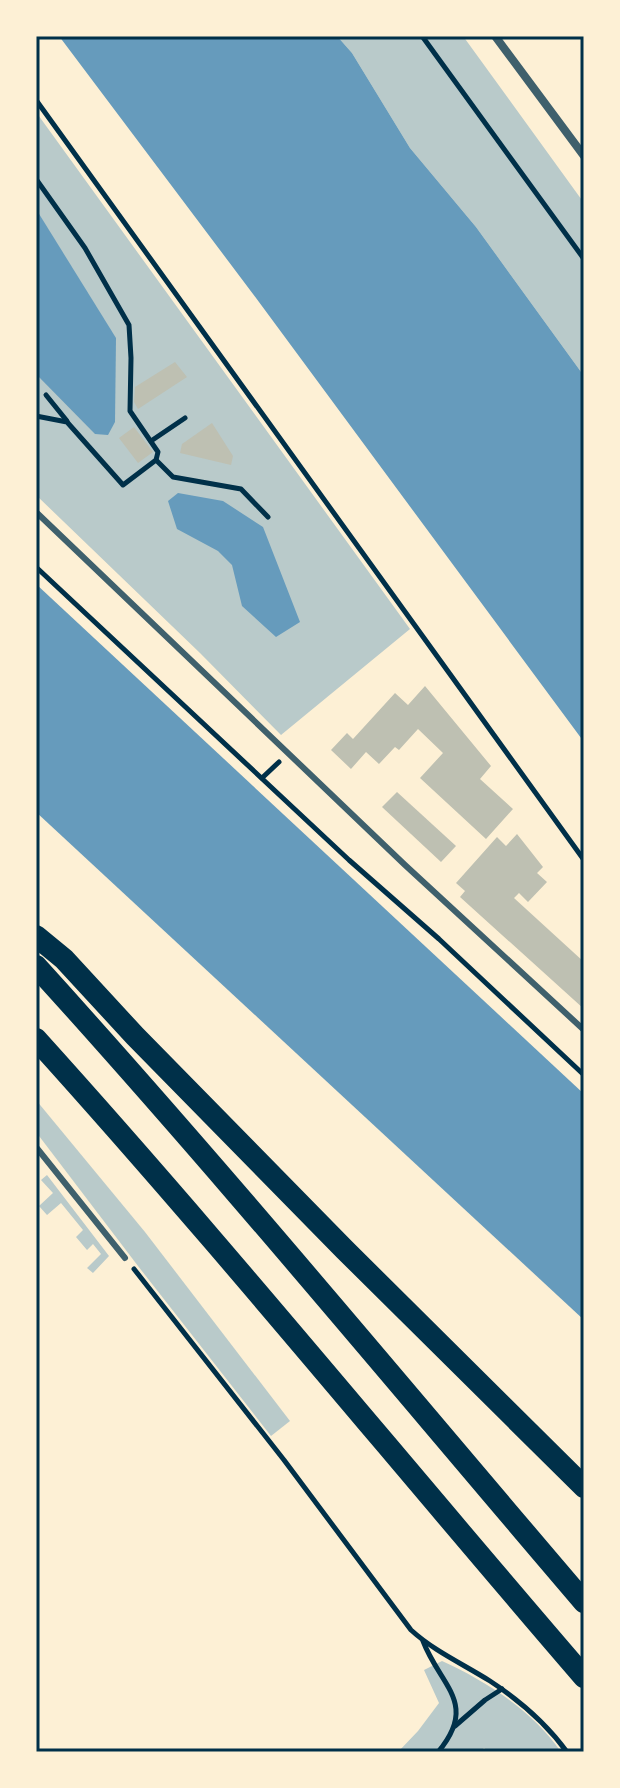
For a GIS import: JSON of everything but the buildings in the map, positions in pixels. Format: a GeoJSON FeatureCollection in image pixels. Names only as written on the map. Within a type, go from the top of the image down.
{"type":"FeatureCollection","features":[{"type":"Feature","properties":{"kind":"highway"},"geometry":{"type":"LineString","coordinates":[[36,936],[64,959],[135,1036],[345,1250],[584,1487]]}},
{"type":"Feature","properties":{"kind":"highway"},"geometry":{"type":"LineString","coordinates":[[36,966],[300,1266],[584,1602]]}},
{"type":"Feature","properties":{"kind":"highway"},"geometry":{"type":"LineString","coordinates":[[36,1039],[584,1677]]}},
{"type":"Feature","properties":{"kind":"street"},"geometry":{"type":"LineString","coordinates":[[495,36],[584,156]]}},
{"type":"Feature","properties":{"kind":"lane"},"geometry":{"type":"LineString","coordinates":[[36,512],[405,865],[584,1030]]}},
{"type":"Feature","properties":{"kind":"lane"},"geometry":{"type":"LineString","coordinates":[[36,1147],[125,1258]]}},
{"type":"Feature","properties":{"kind":"path"},"geometry":{"type":"LineString","coordinates":[[422,36],[584,259]]}},
{"type":"Feature","properties":{"kind":"path"},"geometry":{"type":"LineString","coordinates":[[36,100],[584,860]]}},
{"type":"Feature","properties":{"kind":"path"},"geometry":{"type":"LineString","coordinates":[[36,179],[85,248],[129,325],[130,411],[158,452],[156,460],[123,485],[46,395]]}},
{"type":"Feature","properties":{"kind":"path"},"geometry":{"type":"LineString","coordinates":[[36,416],[67,422]]}},
{"type":"Feature","properties":{"kind":"path"},"geometry":{"type":"LineString","coordinates":[[151,441],[185,418]]}},
{"type":"Feature","properties":{"kind":"path"},"geometry":{"type":"LineString","coordinates":[[156,460],[173,477],[241,489],[268,517]]}},
{"type":"Feature","properties":{"kind":"path"},"geometry":{"type":"LineString","coordinates":[[36,567],[584,1075]]}},
{"type":"Feature","properties":{"kind":"path"},"geometry":{"type":"LineString","coordinates":[[125,1258],[284,1460],[411,1630],[502,1689],[537,1716],[567,1752]]}},
{"type":"Feature","properties":{"kind":"path"},"geometry":{"type":"LineString","coordinates":[[423,1640],[429,1658],[455,1698],[454,1727]]}},
{"type":"Feature","properties":{"kind":"path"},"geometry":{"type":"LineString","coordinates":[[438,1752],[454,1727],[502,1689]]}},
{"type":"Feature","properties":{"kind":"shaded area"},"geometry":{"type":"Polygon","coordinates":[[[337,36],[463,36],[584,203],[584,376],[476,227],[410,148],[352,53],[337,36]]]}},
{"type":"Feature","properties":{"kind":"shaded area"},"geometry":{"type":"Polygon","coordinates":[[[36,112],[410,629],[281,735],[36,495],[36,112]]]}},
{"type":"Feature","properties":{"kind":"shaded area"},"geometry":{"type":"Polygon","coordinates":[[[36,1100],[145,1232],[290,1421],[271,1436],[36,1132],[36,1100]]]}},
{"type":"Feature","properties":{"kind":"shaded area"},"geometry":{"type":"Polygon","coordinates":[[[47,1175],[109,1256],[93,1273],[87,1268],[101,1254],[93,1244],[87,1250],[76,1237],[83,1230],[61,1203],[47,1215],[39,1206],[53,1193],[41,1180],[47,1175]]]}},
{"type":"Feature","properties":{"kind":"shaded area"},"geometry":{"type":"Polygon","coordinates":[[[442,1661],[475,1678],[523,1710],[561,1752],[489,1752],[484,1748],[480,1752],[398,1752],[439,1703],[424,1670],[442,1661]]]}},
{"type":"Feature","properties":{"kind":"water"},"geometry":{"type":"Polygon","coordinates":[[[59,36],[337,36],[352,53],[410,148],[476,227],[584,376],[584,742],[253,294],[59,36]]]}},
{"type":"Feature","properties":{"kind":"water"},"geometry":{"type":"Polygon","coordinates":[[[36,209],[116,338],[115,422],[108,435],[95,434],[36,374],[36,209]]]}},
{"type":"Feature","properties":{"kind":"water"},"geometry":{"type":"Polygon","coordinates":[[[178,493],[223,501],[263,527],[300,622],[276,637],[242,606],[232,565],[218,551],[177,529],[168,501],[178,493]]]}},
{"type":"Feature","properties":{"kind":"water"},"geometry":{"type":"Polygon","coordinates":[[[36,584],[584,1094],[584,1320],[36,812],[36,584]]]}}]}
